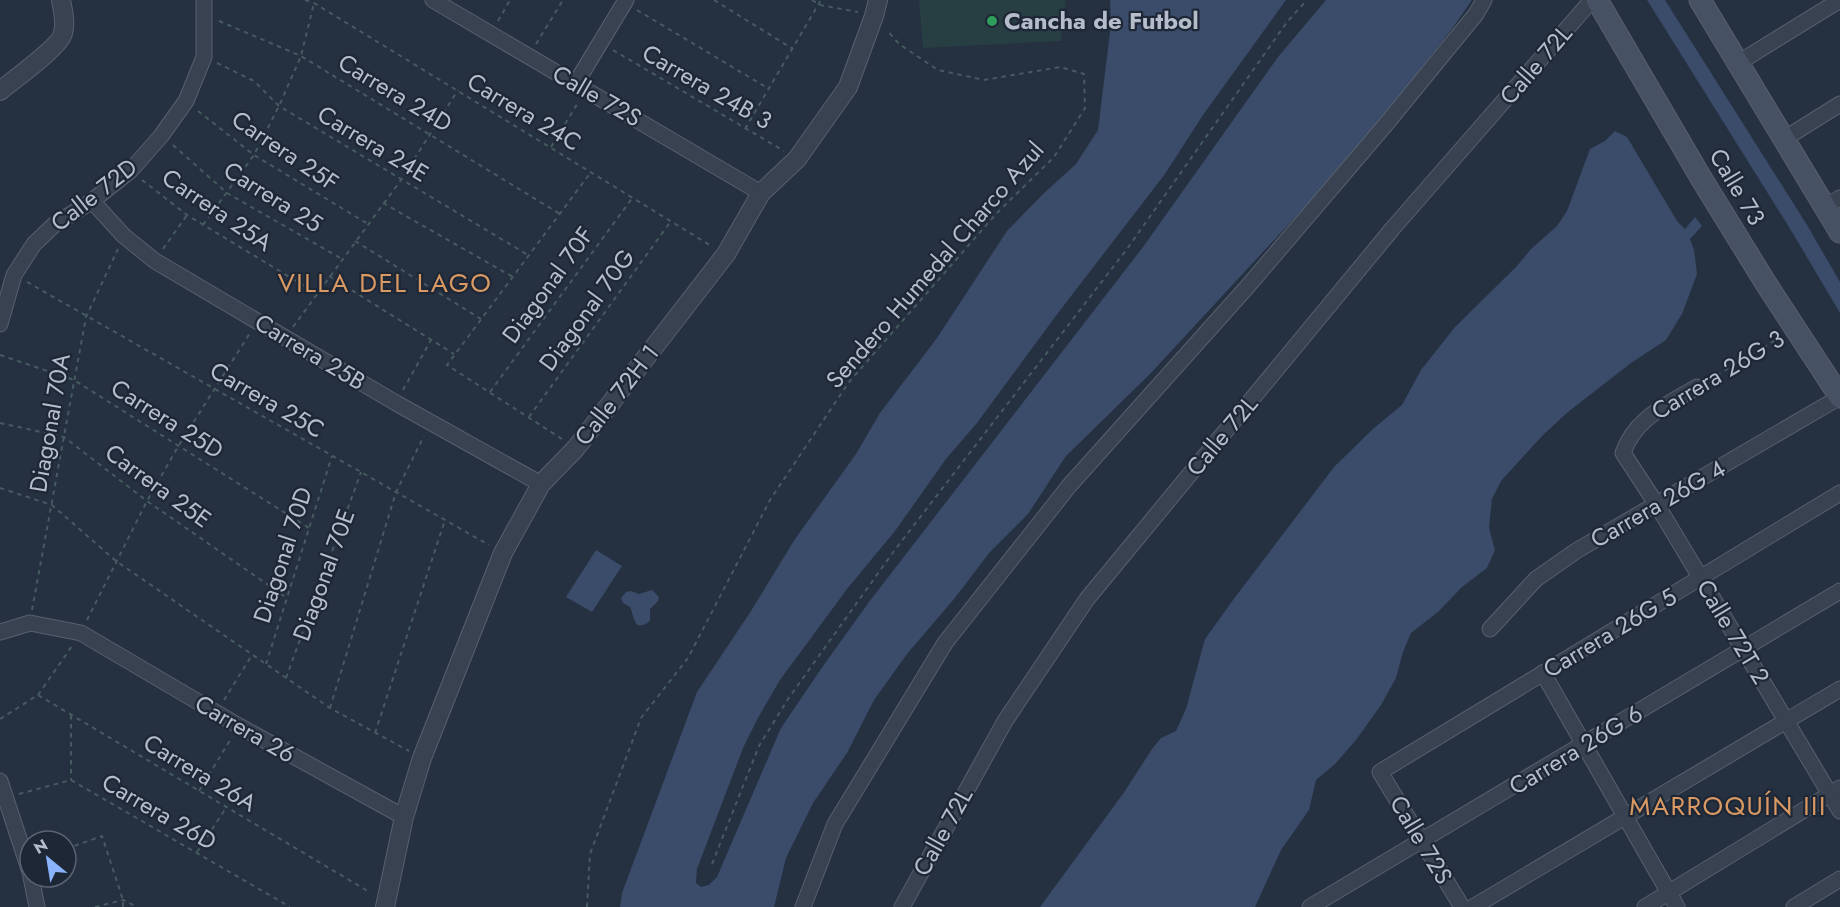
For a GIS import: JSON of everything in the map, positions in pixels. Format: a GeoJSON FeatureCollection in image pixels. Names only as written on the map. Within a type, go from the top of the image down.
{"type":"FeatureCollection","features":[{"type":"Feature","properties":{"kind":"main road","name":"Calle 73"},"geometry":{"type":"LineString","coordinates":[[1597,0],[1707,187],[1840,397]]}},
{"type":"Feature","properties":{"kind":"main road"},"geometry":{"type":"LineString","coordinates":[[1700,0],[1784,139],[1832,203],[1840,232]]}},
{"type":"Feature","properties":{"kind":"street"},"geometry":{"type":"LineString","coordinates":[[0,91],[50,51],[63,36],[64,18],[61,0]]}},
{"type":"Feature","properties":{"kind":"street","name":"Calle 72S"},"geometry":{"type":"LineString","coordinates":[[433,0],[761,193]]}},
{"type":"Feature","properties":{"kind":"street"},"geometry":{"type":"LineString","coordinates":[[803,907],[835,824],[945,643],[1069,486],[1248,286],[1476,14],[1484,0]]}},
{"type":"Feature","properties":{"kind":"street","name":"Calle 72L"},"geometry":{"type":"LineString","coordinates":[[902,907],[1005,721],[1087,599],[1393,228],[1592,0]]}},
{"type":"Feature","properties":{"kind":"street"},"geometry":{"type":"LineString","coordinates":[[1738,63],[1840,0]]}},
{"type":"Feature","properties":{"kind":"street"},"geometry":{"type":"LineString","coordinates":[[581,86],[600,43],[625,1]]}},
{"type":"Feature","properties":{"kind":"street","name":"Calle 72D"},"geometry":{"type":"LineString","coordinates":[[0,324],[14,275],[34,244],[54,225],[92,201],[131,170],[162,136],[186,102],[204,57],[205,7]]}},
{"type":"Feature","properties":{"kind":"street","name":"Calle 72H 1"},"geometry":{"type":"LineString","coordinates":[[404,818],[422,758],[503,553],[541,484],[576,448],[726,254],[761,193],[797,159],[848,87],[876,8]]}},
{"type":"Feature","properties":{"kind":"street"},"geometry":{"type":"LineString","coordinates":[[1784,139],[1840,104]]}},
{"type":"Feature","properties":{"kind":"street","name":"Carrera 25B"},"geometry":{"type":"LineString","coordinates":[[92,201],[124,236],[155,261],[396,403],[541,484]]}},
{"type":"Feature","properties":{"kind":"street","name":"Carrera 26G 3"},"geometry":{"type":"LineString","coordinates":[[1623,453],[1628,438],[1642,422],[1697,387]]}},
{"type":"Feature","properties":{"kind":"street","name":"Carrera 26G 4"},"geometry":{"type":"LineString","coordinates":[[1490,629],[1536,579],[1576,551],[1840,397]]}},
{"type":"Feature","properties":{"kind":"street","name":"Calle 72T 2"},"geometry":{"type":"LineString","coordinates":[[1623,453],[1657,505],[1786,721],[1835,791],[1840,811]]}},
{"type":"Feature","properties":{"kind":"street","name":"Carrera 26G 5"},"geometry":{"type":"LineString","coordinates":[[1380,772],[1840,493]]}},
{"type":"Feature","properties":{"kind":"street","name":"Carrera 26G 6"},"geometry":{"type":"LineString","coordinates":[[1310,907],[1840,591]]}},
{"type":"Feature","properties":{"kind":"street"},"geometry":{"type":"LineString","coordinates":[[0,632],[30,622]]}},
{"type":"Feature","properties":{"kind":"street","name":"Carrera 26"},"geometry":{"type":"LineString","coordinates":[[30,622],[81,633],[216,713],[404,818]]}},
{"type":"Feature","properties":{"kind":"street"},"geometry":{"type":"LineString","coordinates":[[1543,673],[1677,907]]}},
{"type":"Feature","properties":{"kind":"street"},"geometry":{"type":"LineString","coordinates":[[1473,907],[1840,689]]}},
{"type":"Feature","properties":{"kind":"street","name":"Calle 72S"},"geometry":{"type":"LineString","coordinates":[[1380,772],[1462,907]]}},
{"type":"Feature","properties":{"kind":"street"},"geometry":{"type":"LineString","coordinates":[[0,781],[18,836]]}},
{"type":"Feature","properties":{"kind":"street"},"geometry":{"type":"LineString","coordinates":[[1645,907],[1835,791]]}},
{"type":"Feature","properties":{"kind":"street"},"geometry":{"type":"LineString","coordinates":[[385,904],[404,818]]}},
{"type":"Feature","properties":{"kind":"street"},"geometry":{"type":"LineString","coordinates":[[1794,907],[1840,879]]}},
{"type":"Feature","properties":{"kind":"street"},"geometry":{"type":"LineString","coordinates":[[33,889],[37,907]]}},
{"type":"Feature","properties":{"kind":"path","name":"Carrera 24C"},"geometry":{"type":"LineString","coordinates":[[305,0],[314,3],[726,254]]}},
{"type":"Feature","properties":{"kind":"path"},"geometry":{"type":"LineString","coordinates":[[491,34],[510,0]]}},
{"type":"Feature","properties":{"kind":"path"},"geometry":{"type":"LineString","coordinates":[[529,57],[563,0]]}},
{"type":"Feature","properties":{"kind":"path"},"geometry":{"type":"LineString","coordinates":[[714,0],[793,49]]}},
{"type":"Feature","properties":{"kind":"path"},"geometry":{"type":"LineString","coordinates":[[812,0],[820,4],[876,8]]}},
{"type":"Feature","properties":{"kind":"path"},"geometry":{"type":"LineString","coordinates":[[745,129],[821,0]]}},
{"type":"Feature","properties":{"kind":"path"},"geometry":{"type":"LineString","coordinates":[[712,864],[759,746],[788,699],[894,551],[1127,249],[1287,22],[1307,0]]}},
{"type":"Feature","properties":{"kind":"path"},"geometry":{"type":"LineString","coordinates":[[625,1],[769,89]]}},
{"type":"Feature","properties":{"kind":"path"},"geometry":{"type":"LineString","coordinates":[[203,225],[254,155],[279,106],[301,56],[314,3]]}},
{"type":"Feature","properties":{"kind":"path","name":"Carrera 24D"},"geometry":{"type":"LineString","coordinates":[[205,7],[301,56],[560,214]]}},
{"type":"Feature","properties":{"kind":"path","name":"Sendero Humedal Charco Azul"},"geometry":{"type":"LineString","coordinates":[[587,907],[590,854],[641,718],[688,658],[770,500],[849,382],[996,214],[1054,157],[1085,108],[1084,74],[1060,67],[984,80],[938,70],[899,44],[876,8]]}},
{"type":"Feature","properties":{"kind":"path","name":"Carrera 24B 3"},"geometry":{"type":"LineString","coordinates":[[600,43],[797,159]]}},
{"type":"Feature","properties":{"kind":"path","name":"Carrera 24E"},"geometry":{"type":"LineString","coordinates":[[204,57],[254,81],[279,106],[529,255]]}},
{"type":"Feature","properties":{"kind":"path"},"geometry":{"type":"LineString","coordinates":[[551,147],[581,86]]}},
{"type":"Feature","properties":{"kind":"path"},"geometry":{"type":"LineString","coordinates":[[286,337],[401,180],[458,90]]}},
{"type":"Feature","properties":{"kind":"path","name":"Carrera 25F"},"geometry":{"type":"LineString","coordinates":[[186,102],[254,155],[368,224]]}},
{"type":"Feature","properties":{"kind":"path","name":"Carrera 25"},"geometry":{"type":"LineString","coordinates":[[162,136],[227,192],[342,259]]}},
{"type":"Feature","properties":{"kind":"path","name":"Carrera 25A"},"geometry":{"type":"LineString","coordinates":[[131,170],[187,215],[316,293]]}},
{"type":"Feature","properties":{"kind":"path"},"geometry":{"type":"LineString","coordinates":[[576,448],[447,365],[591,172]]}},
{"type":"Feature","properties":{"kind":"path","name":"Diagonal 70F"},"geometry":{"type":"LineString","coordinates":[[490,392],[633,197]]}},
{"type":"Feature","properties":{"kind":"path"},"geometry":{"type":"LineString","coordinates":[[383,203],[513,278]]}},
{"type":"Feature","properties":{"kind":"path"},"geometry":{"type":"LineString","coordinates":[[155,261],[187,215]]}},
{"type":"Feature","properties":{"kind":"path","name":"Diagonal 70G"},"geometry":{"type":"LineString","coordinates":[[529,417],[671,221]]}},
{"type":"Feature","properties":{"kind":"path","name":"Diagonal 70A"},"geometry":{"type":"LineString","coordinates":[[30,622],[86,317],[124,236]]}},
{"type":"Feature","properties":{"kind":"path"},"geometry":{"type":"LineString","coordinates":[[355,241],[482,320]]}},
{"type":"Feature","properties":{"kind":"path","name":"Carrera 25C"},"geometry":{"type":"LineString","coordinates":[[14,275],[503,553]]}},
{"type":"Feature","properties":{"kind":"path"},"geometry":{"type":"LineString","coordinates":[[329,276],[455,354]]}},
{"type":"Feature","properties":{"kind":"path"},"geometry":{"type":"LineString","coordinates":[[116,561],[179,445],[258,320]]}},
{"type":"Feature","properties":{"kind":"path","name":"Carrera 26G 3"},"geometry":{"type":"LineString","coordinates":[[1697,387],[1796,328]]}},
{"type":"Feature","properties":{"kind":"path"},"geometry":{"type":"LineString","coordinates":[[396,403],[431,340]]}},
{"type":"Feature","properties":{"kind":"path","name":"Carrera 25D"},"geometry":{"type":"LineString","coordinates":[[0,354],[74,380],[309,528]]}},
{"type":"Feature","properties":{"kind":"path"},"geometry":{"type":"LineString","coordinates":[[330,708],[396,492],[431,421]]}},
{"type":"Feature","properties":{"kind":"path","name":"Carrera 25E"},"geometry":{"type":"LineString","coordinates":[[0,423],[64,437],[147,501],[287,598]]}},
{"type":"Feature","properties":{"kind":"path","name":"Diagonal 70D"},"geometry":{"type":"LineString","coordinates":[[266,663],[332,456]]}},
{"type":"Feature","properties":{"kind":"path","name":"Diagonal 70E"},"geometry":{"type":"LineString","coordinates":[[286,678],[361,472]]}},
{"type":"Feature","properties":{"kind":"path"},"geometry":{"type":"LineString","coordinates":[[0,488],[52,505],[116,561],[252,655],[330,708],[422,758]]}},
{"type":"Feature","properties":{"kind":"path"},"geometry":{"type":"LineString","coordinates":[[375,733],[445,520]]}},
{"type":"Feature","properties":{"kind":"path","name":"Diagonal 70D"},"geometry":{"type":"LineString","coordinates":[[216,713],[252,655]]}},
{"type":"Feature","properties":{"kind":"path","name":"Carrera 26A"},"geometry":{"type":"LineString","coordinates":[[0,719],[38,695],[385,904]]}},
{"type":"Feature","properties":{"kind":"path"},"geometry":{"type":"LineString","coordinates":[[71,714],[71,780]]}},
{"type":"Feature","properties":{"kind":"path"},"geometry":{"type":"LineString","coordinates":[[199,791],[239,726]]}},
{"type":"Feature","properties":{"kind":"path","name":"Carrera 26D"},"geometry":{"type":"LineString","coordinates":[[5,798],[71,780],[290,907]]}},
{"type":"Feature","properties":{"kind":"path"},"geometry":{"type":"LineString","coordinates":[[197,852],[226,808]]}},
{"type":"Feature","properties":{"kind":"path","name":"Carrera 26D"},"geometry":{"type":"LineString","coordinates":[[78,845],[102,836],[123,900]]}},
{"type":"Feature","properties":{"kind":"path"},"geometry":{"type":"LineString","coordinates":[[95,907],[123,900],[137,907]]}},
{"type":"Feature","properties":{"kind":"path"},"geometry":{"type":"LineString","coordinates":[[123,900],[123,907]]}},
{"type":"Feature","properties":{"kind":"green space","name":"Cancha de Futbol"},"geometry":{"type":"Polygon","coordinates":[[[919,0],[1066,0],[1061,41],[923,48],[919,0]]]}},
{"type":"Feature","properties":{"kind":"water"},"geometry":{"type":"Polygon","coordinates":[[[1110,0],[1286,0],[1203,115],[1165,174],[780,680],[743,748],[697,869],[696,883],[701,887],[709,885],[717,877],[781,728],[823,666],[869,602],[1143,247],[1278,57],[1326,0],[1472,0],[1362,145],[1150,374],[1066,456],[1028,514],[990,552],[907,654],[874,700],[847,753],[813,803],[786,858],[774,907],[620,907],[622,893],[697,692],[795,539],[856,454],[880,413],[937,338],[1007,231],[1076,164],[1098,130],[1111,24],[1110,0]]]}},
{"type":"Feature","properties":{"kind":"water"},"geometry":{"type":"Polygon","coordinates":[[[1647,0],[1665,0],[1807,225],[1840,282],[1840,313],[1792,232],[1647,0]]]}},
{"type":"Feature","properties":{"kind":"water"},"geometry":{"type":"Polygon","coordinates":[[[1615,131],[1627,137],[1677,221],[1685,229],[1695,217],[1702,226],[1690,239],[1697,274],[1682,314],[1666,340],[1631,363],[1568,412],[1543,435],[1501,481],[1492,499],[1489,528],[1495,550],[1487,568],[1462,587],[1438,612],[1411,633],[1396,678],[1381,705],[1356,740],[1335,764],[1316,780],[1309,810],[1281,850],[1255,907],[1040,907],[1125,791],[1152,749],[1161,738],[1176,731],[1186,709],[1205,639],[1233,600],[1334,467],[1374,428],[1402,405],[1421,370],[1455,327],[1517,266],[1531,249],[1557,226],[1567,211],[1590,149],[1605,141],[1615,131]]]}},
{"type":"Feature","properties":{"kind":"water"},"geometry":{"type":"Polygon","coordinates":[[[596,550],[622,566],[592,612],[566,597],[596,550]]]}},
{"type":"Feature","properties":{"kind":"water"},"geometry":{"type":"Polygon","coordinates":[[[652,590],[659,597],[650,609],[650,621],[641,626],[638,625],[630,607],[623,603],[621,598],[626,592],[639,594],[652,590]]]}},
{"type":"Feature","properties":{"kind":"place","name":"Cancha de Futbol"},"geometry":{"type":"Point","coordinates":[992,21]}},
{"type":"Feature","properties":{"kind":"district","name":"VILLA DEL LAGO"},"geometry":{"type":"Point","coordinates":[385,283]}},
{"type":"Feature","properties":{"kind":"district","name":"MARROQUÍN III"},"geometry":{"type":"Point","coordinates":[1728,806]}}]}
